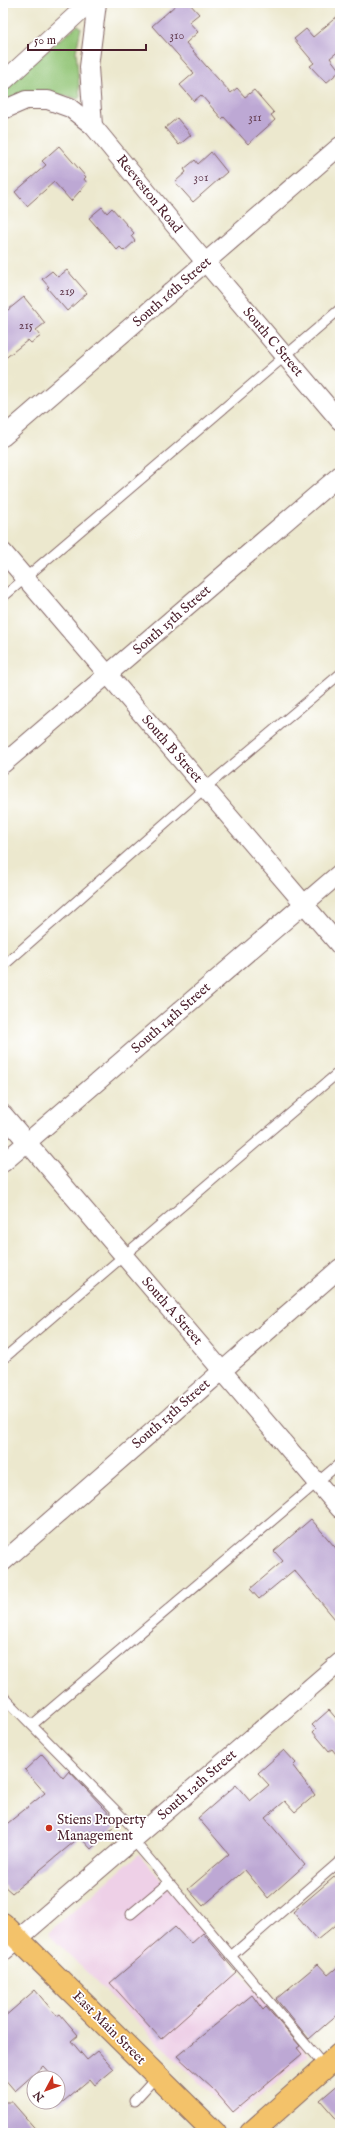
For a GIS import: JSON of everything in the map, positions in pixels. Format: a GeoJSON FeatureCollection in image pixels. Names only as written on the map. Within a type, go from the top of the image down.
{"type":"FeatureCollection","features":[{"type":"Feature","properties":{"kind":"main road","name":"East Main Street"},"geometry":{"type":"LineString","coordinates":[[3,1924],[11,1945],[157,2076],[215,2133]]}},
{"type":"Feature","properties":{"kind":"main road"},"geometry":{"type":"LineString","coordinates":[[250,2133],[332,2061]]}},
{"type":"Feature","properties":{"kind":"street"},"geometry":{"type":"LineString","coordinates":[[3,82],[89,3]]}},
{"type":"Feature","properties":{"kind":"street"},"geometry":{"type":"LineString","coordinates":[[93,126],[89,67],[97,3]]}},
{"type":"Feature","properties":{"kind":"street","name":"Reeveston Road"},"geometry":{"type":"LineString","coordinates":[[3,110],[26,100],[48,100],[70,108],[93,126],[206,262]]}},
{"type":"Feature","properties":{"kind":"street","name":"South 16th Street"},"geometry":{"type":"LineString","coordinates":[[3,437],[340,146]]}},
{"type":"Feature","properties":{"kind":"street","name":"South C Street"},"geometry":{"type":"LineString","coordinates":[[206,262],[340,421]]}},
{"type":"Feature","properties":{"kind":"street","name":"South 15th Street"},"geometry":{"type":"LineString","coordinates":[[3,764],[340,475]]}},
{"type":"Feature","properties":{"kind":"street","name":"South B Street"},"geometry":{"type":"LineString","coordinates":[[3,552],[340,946]]}},
{"type":"Feature","properties":{"kind":"street","name":"South 14th Street"},"geometry":{"type":"LineString","coordinates":[[3,1163],[340,873]]}},
{"type":"Feature","properties":{"kind":"street","name":"South A Street"},"geometry":{"type":"LineString","coordinates":[[3,1114],[340,1509]]}},
{"type":"Feature","properties":{"kind":"street","name":"South 13th Street"},"geometry":{"type":"LineString","coordinates":[[3,1562],[222,1369],[340,1268]]}},
{"type":"Feature","properties":{"kind":"street","name":"South 12th Street"},"geometry":{"type":"LineString","coordinates":[[11,1945],[340,1662]]}},
{"type":"Feature","properties":{"kind":"lane"},"geometry":{"type":"LineString","coordinates":[[3,597],[340,309]]}},
{"type":"Feature","properties":{"kind":"lane"},"geometry":{"type":"LineString","coordinates":[[3,966],[206,788],[340,674]]}},
{"type":"Feature","properties":{"kind":"lane"},"geometry":{"type":"LineString","coordinates":[[3,1358],[340,1071]]}},
{"type":"Feature","properties":{"kind":"lane"},"geometry":{"type":"LineString","coordinates":[[32,1725],[340,1463]]}},
{"type":"Feature","properties":{"kind":"lane"},"geometry":{"type":"LineString","coordinates":[[3,1696],[136,1837],[168,1883],[230,1956],[332,2061]]}},
{"type":"Feature","properties":{"kind":"lane"},"geometry":{"type":"LineString","coordinates":[[230,1956],[340,1861]]}},
{"type":"Feature","properties":{"kind":"lane"},"geometry":{"type":"LineString","coordinates":[[131,1914],[168,1883]]}},
{"type":"Feature","properties":{"kind":"lane"},"geometry":{"type":"LineString","coordinates":[[134,2101],[157,2076]]}},
{"type":"Feature","properties":{"kind":"shaded area"},"geometry":{"type":"Polygon","coordinates":[[[139,1854],[309,2055],[237,2116],[225,2108],[52,1938],[49,1932],[139,1854]]]}},
{"type":"Feature","properties":{"kind":"green space"},"geometry":{"type":"Polygon","coordinates":[[[78,25],[81,28],[76,51],[80,97],[78,99],[69,96],[50,95],[31,97],[3,103],[3,88],[78,25]]]}},
{"type":"Feature","properties":{"kind":"building"},"geometry":{"type":"Polygon","coordinates":[[[178,3],[189,3],[199,14],[189,22],[198,32],[186,43],[231,93],[237,88],[245,97],[254,90],[274,113],[271,115],[275,120],[248,144],[224,117],[222,119],[201,95],[194,101],[180,85],[194,73],[152,26],[178,3]]]}},
{"type":"Feature","properties":{"kind":"building"},"geometry":{"type":"Polygon","coordinates":[[[340,14],[340,50],[330,58],[340,71],[326,83],[310,66],[314,63],[294,39],[306,29],[313,37],[340,14]]]}},
{"type":"Feature","properties":{"kind":"building"},"geometry":{"type":"Polygon","coordinates":[[[177,118],[191,135],[179,145],[165,128],[177,118]]]}},
{"type":"Feature","properties":{"kind":"building"},"geometry":{"type":"Polygon","coordinates":[[[59,146],[86,177],[84,179],[87,183],[71,201],[54,182],[27,206],[15,192],[46,165],[42,161],[59,146]]]}},
{"type":"Feature","properties":{"kind":"building"},"geometry":{"type":"Polygon","coordinates":[[[211,152],[227,172],[193,202],[175,182],[186,172],[184,169],[195,160],[198,164],[211,152]]]}},
{"type":"Feature","properties":{"kind":"building"},"geometry":{"type":"Polygon","coordinates":[[[102,207],[107,213],[112,208],[134,233],[131,236],[135,241],[124,251],[120,247],[117,250],[89,218],[102,207]]]}},
{"type":"Feature","properties":{"kind":"building"},"geometry":{"type":"Polygon","coordinates":[[[67,270],[87,293],[67,311],[47,288],[49,287],[42,279],[52,271],[58,277],[67,270]]]}},
{"type":"Feature","properties":{"kind":"building"},"geometry":{"type":"Polygon","coordinates":[[[24,297],[45,323],[36,330],[41,336],[31,343],[28,340],[3,360],[3,314],[24,297]]]}},
{"type":"Feature","properties":{"kind":"building"},"geometry":{"type":"Polygon","coordinates":[[[311,1519],[340,1553],[340,1625],[294,1570],[259,1599],[250,1589],[283,1561],[274,1551],[311,1519]]]}},
{"type":"Feature","properties":{"kind":"building"},"geometry":{"type":"Polygon","coordinates":[[[329,1710],[340,1723],[340,1759],[332,1749],[329,1751],[313,1732],[316,1729],[312,1725],[329,1710]]]}},
{"type":"Feature","properties":{"kind":"building"},"geometry":{"type":"Polygon","coordinates":[[[284,1750],[296,1763],[293,1766],[315,1795],[295,1812],[285,1801],[265,1818],[305,1865],[268,1898],[245,1870],[203,1906],[188,1889],[229,1854],[198,1818],[236,1785],[250,1801],[269,1785],[258,1773],[284,1750]]]}},
{"type":"Feature","properties":{"kind":"building"},"geometry":{"type":"Polygon","coordinates":[[[42,1754],[63,1778],[69,1771],[118,1823],[91,1849],[80,1837],[12,1893],[3,1885],[3,1827],[45,1793],[25,1770],[42,1754]]]}},
{"type":"Feature","properties":{"kind":"building"},"geometry":{"type":"Polygon","coordinates":[[[340,1872],[340,1921],[317,1940],[293,1912],[340,1872]]]}},
{"type":"Feature","properties":{"kind":"building"},"geometry":{"type":"Polygon","coordinates":[[[175,1927],[191,1944],[203,1933],[236,1972],[161,2039],[110,1983],[175,1927]]]}},
{"type":"Feature","properties":{"kind":"building"},"geometry":{"type":"Polygon","coordinates":[[[318,1964],[328,1975],[340,1965],[340,2012],[309,2039],[276,1999],[318,1964]]]}},
{"type":"Feature","properties":{"kind":"building"},"geometry":{"type":"Polygon","coordinates":[[[35,1990],[57,2016],[60,2014],[78,2035],[71,2041],[87,2060],[98,2051],[114,2069],[95,2085],[90,2079],[66,2099],[66,2070],[47,2070],[43,2066],[39,2070],[26,2070],[26,2081],[15,2091],[3,2077],[3,2018],[35,1990]]]}},
{"type":"Feature","properties":{"kind":"building"},"geometry":{"type":"Polygon","coordinates":[[[252,1995],[263,2010],[266,2007],[300,2046],[297,2048],[302,2054],[233,2112],[213,2089],[177,2056],[252,1995]]]}},
{"type":"Feature","properties":{"kind":"building"},"geometry":{"type":"Polygon","coordinates":[[[340,2083],[340,2123],[320,2100],[340,2083]]]}},
{"type":"Feature","properties":{"kind":"building"},"geometry":{"type":"Polygon","coordinates":[[[3,2102],[12,2102],[39,2133],[9,2133],[3,2127],[3,2102]]]}},
{"type":"Feature","properties":{"kind":"place","name":"Stiens Property Management"},"geometry":{"type":"Point","coordinates":[49,1828]}}]}
